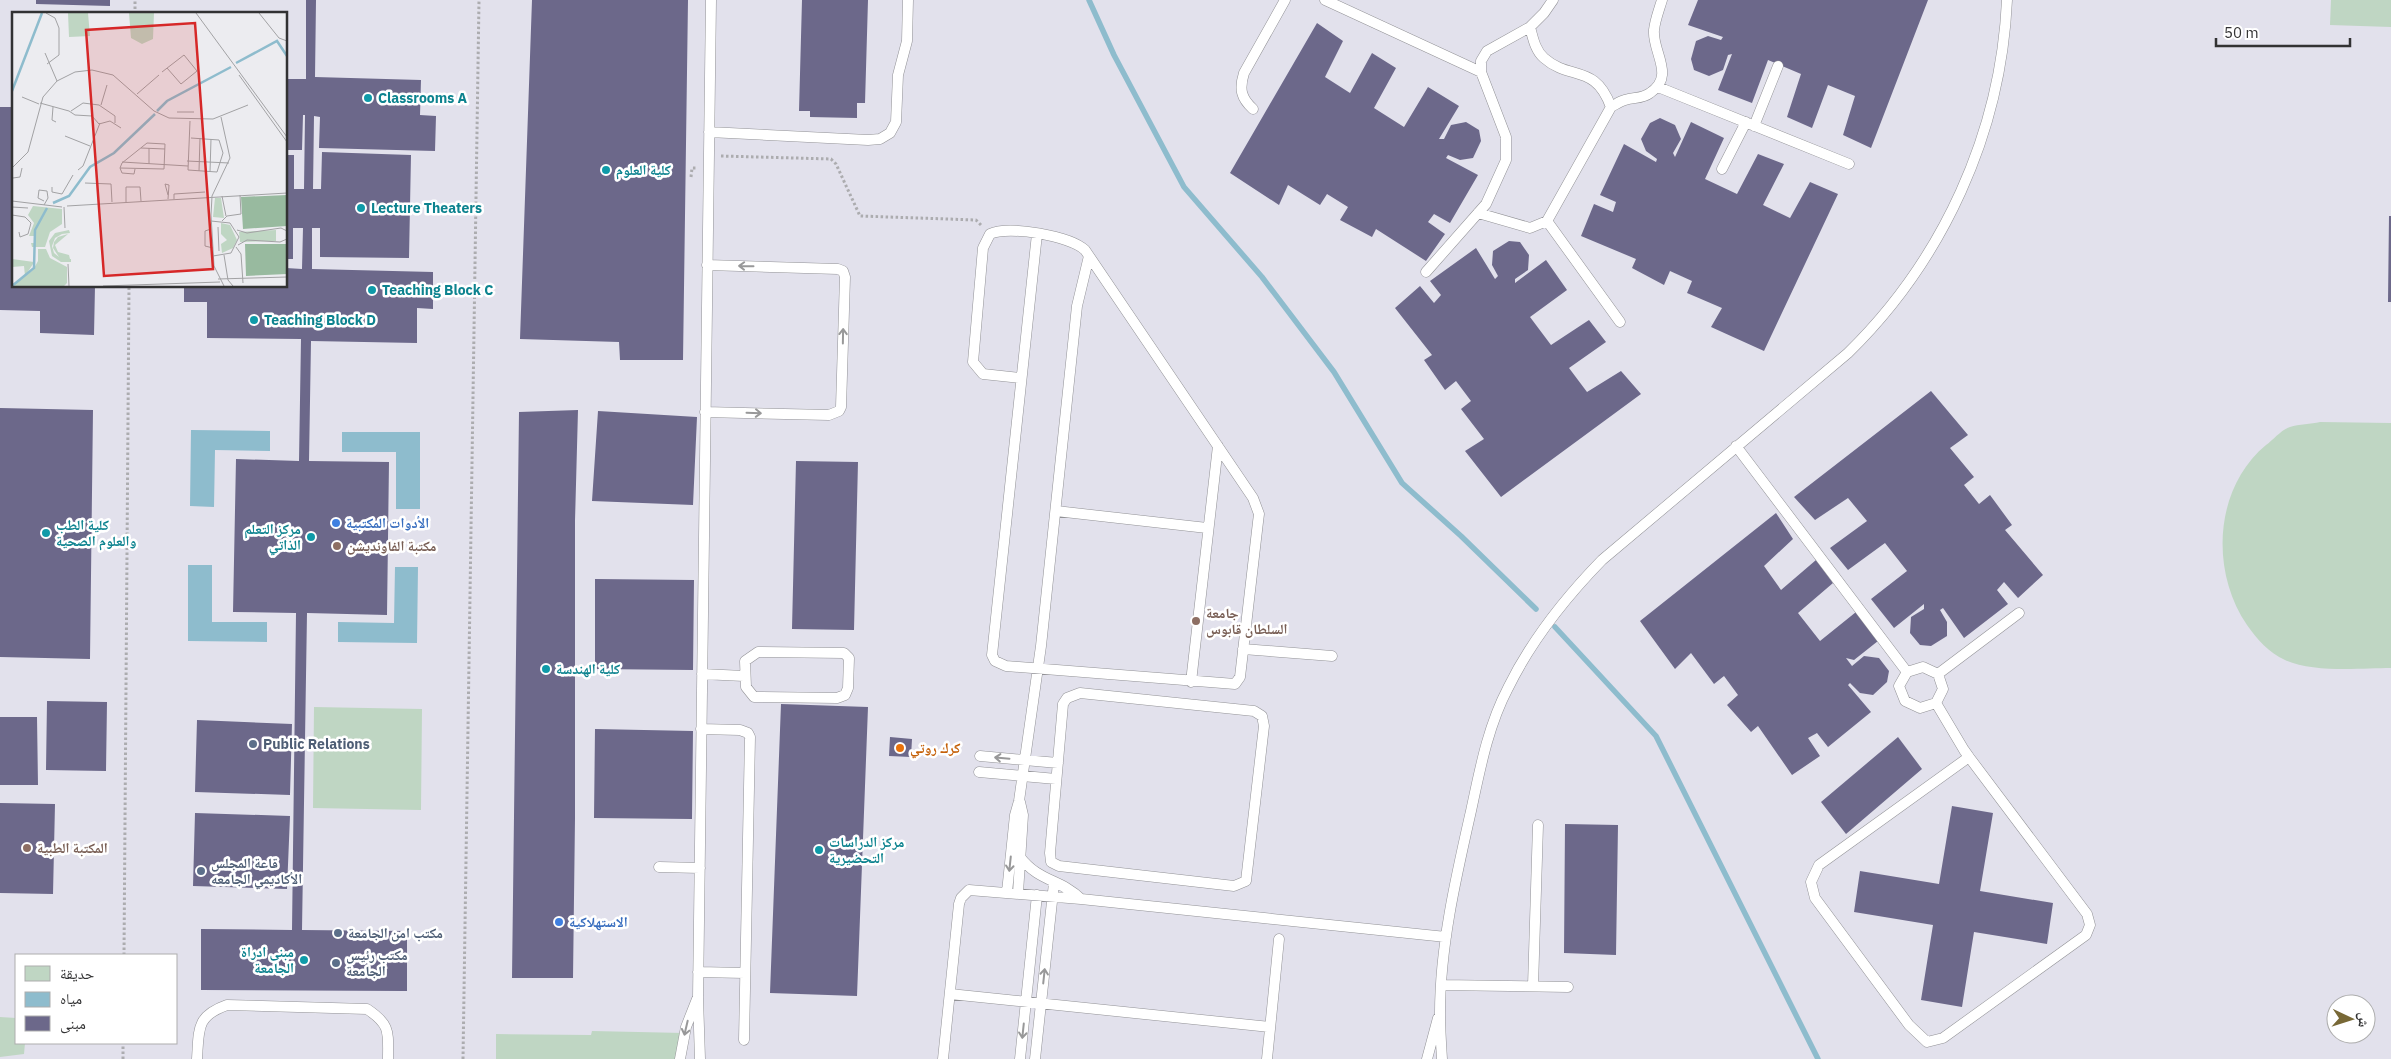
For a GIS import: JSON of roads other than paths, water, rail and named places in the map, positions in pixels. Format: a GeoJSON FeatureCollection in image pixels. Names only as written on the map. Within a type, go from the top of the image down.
{"type":"FeatureCollection","features":[{"type":"Feature","properties":{"kind":"lane"},"geometry":{"type":"LineString","coordinates":[[700,1059],[698,972],[711,0]]}},
{"type":"Feature","properties":{"kind":"lane"},"geometry":{"type":"LineString","coordinates":[[709,132],[868,140],[880,139],[890,133],[896,122],[898,74],[907,40],[908,0]]}},
{"type":"Feature","properties":{"kind":"lane"},"geometry":{"type":"LineString","coordinates":[[1253,109],[1241,93],[1241,83],[1244,73],[1285,0]]}},
{"type":"Feature","properties":{"kind":"lane"},"geometry":{"type":"LineString","coordinates":[[1325,0],[1481,72]]}},
{"type":"Feature","properties":{"kind":"lane"},"geometry":{"type":"LineString","coordinates":[[1426,272],[1486,204],[1502,171],[1507,148],[1503,125],[1481,72],[1481,61],[1487,51],[1530,27],[1544,13],[1553,0]]}},
{"type":"Feature","properties":{"kind":"lane"},"geometry":{"type":"LineString","coordinates":[[1478,213],[1530,228],[1547,221],[1611,107],[1623,100],[1645,96],[1658,87],[1663,75],[1663,63],[1657,52],[1654,30],[1662,0]]}},
{"type":"Feature","properties":{"kind":"lane"},"geometry":{"type":"LineString","coordinates":[[1442,1059],[1440,1012],[1446,937],[1461,854],[1488,738],[1507,689],[1533,642],[1565,599],[1602,560],[1736,446],[1823,376],[1869,332],[1927,255],[1945,225],[1964,185],[1980,144],[1998,76],[2007,0]]}},
{"type":"Feature","properties":{"kind":"lane"},"geometry":{"type":"LineString","coordinates":[[1530,27],[1534,45],[1544,59],[1587,77],[1598,84],[1607,95],[1611,107]]}},
{"type":"Feature","properties":{"kind":"lane"},"geometry":{"type":"LineString","coordinates":[[1722,168],[1750,124],[1778,66]]}},
{"type":"Feature","properties":{"kind":"lane"},"geometry":{"type":"LineString","coordinates":[[1658,87],[1848,164]]}},
{"type":"Feature","properties":{"kind":"lane"},"geometry":{"type":"LineString","coordinates":[[1547,221],[1620,322]]}},
{"type":"Feature","properties":{"kind":"lane"},"geometry":{"type":"LineString","coordinates":[[1021,378],[983,374],[973,362],[983,248],[990,234],[998,230],[1037,234],[1071,240],[1079,244],[1253,498],[1258,514],[1244,649],[1240,677],[1235,684],[1191,682],[1000,665],[995,661],[991,649],[1037,234]]}},
{"type":"Feature","properties":{"kind":"lane"},"geometry":{"type":"LineString","coordinates":[[1012,893],[1015,815],[1020,801],[1024,760],[1038,668],[1078,306],[1089,256]]}},
{"type":"Feature","properties":{"kind":"lane"},"geometry":{"type":"LineString","coordinates":[[705,412],[829,415],[839,412],[842,407],[845,277],[843,271],[838,269],[707,266]]}},
{"type":"Feature","properties":{"kind":"lane"},"geometry":{"type":"LineString","coordinates":[[1191,682],[1218,446]]}},
{"type":"Feature","properties":{"kind":"lane"},"geometry":{"type":"LineString","coordinates":[[1736,446],[1907,672]]}},
{"type":"Feature","properties":{"kind":"lane"},"geometry":{"type":"LineString","coordinates":[[1056,511],[1208,528]]}},
{"type":"Feature","properties":{"kind":"lane"},"geometry":{"type":"LineString","coordinates":[[1938,674],[2020,613]]}},
{"type":"Feature","properties":{"kind":"lane"},"geometry":{"type":"LineString","coordinates":[[1244,649],[1332,656]]}},
{"type":"Feature","properties":{"kind":"lane"},"geometry":{"type":"LineString","coordinates":[[758,652],[844,653],[849,658],[848,688],[845,695],[837,698],[754,697],[746,687],[744,676],[746,661],[758,652]]}},
{"type":"Feature","properties":{"kind":"lane"},"geometry":{"type":"LineString","coordinates":[[1923,667],[1938,674],[1943,689],[1936,703],[1920,708],[1905,701],[1899,686],[1907,672],[1923,667]]}},
{"type":"Feature","properties":{"kind":"lane"},"geometry":{"type":"LineString","coordinates":[[702,674],[744,676]]}},
{"type":"Feature","properties":{"kind":"lane"},"geometry":{"type":"LineString","coordinates":[[1074,695],[1117,697],[1258,712],[1264,720],[1248,878],[1243,884],[1234,886],[1055,865],[1050,857],[1056,779],[1063,704],[1074,695]]}},
{"type":"Feature","properties":{"kind":"lane"},"geometry":{"type":"LineString","coordinates":[[1936,703],[1969,757],[2087,914],[2090,925],[2086,936],[1943,1038],[1927,1042],[1908,1026],[1815,898],[1811,882],[1819,865],[1969,757]]}},
{"type":"Feature","properties":{"kind":"lane"},"geometry":{"type":"LineString","coordinates":[[701,729],[740,730],[748,733],[750,737],[744,1040]]}},
{"type":"Feature","properties":{"kind":"lane"},"geometry":{"type":"LineString","coordinates":[[980,756],[1058,763]]}},
{"type":"Feature","properties":{"kind":"lane"},"geometry":{"type":"LineString","coordinates":[[978,772],[1056,779]]}},
{"type":"Feature","properties":{"kind":"lane"},"geometry":{"type":"LineString","coordinates":[[1012,893],[1020,857],[1023,815],[1020,801]]}},
{"type":"Feature","properties":{"kind":"lane"},"geometry":{"type":"LineString","coordinates":[[1533,986],[1538,825]]}},
{"type":"Feature","properties":{"kind":"lane"},"geometry":{"type":"LineString","coordinates":[[1020,857],[1032,870],[1074,892],[1081,899]]}},
{"type":"Feature","properties":{"kind":"lane"},"geometry":{"type":"LineString","coordinates":[[658,867],[700,868]]}},
{"type":"Feature","properties":{"kind":"lane"},"geometry":{"type":"LineString","coordinates":[[1035,1059],[1054,883]]}},
{"type":"Feature","properties":{"kind":"lane"},"geometry":{"type":"LineString","coordinates":[[943,1059],[961,898],[965,893],[975,890],[1081,899],[1446,937]]}},
{"type":"Feature","properties":{"kind":"lane"},"geometry":{"type":"LineString","coordinates":[[1020,1059],[1037,896]]}},
{"type":"Feature","properties":{"kind":"lane"},"geometry":{"type":"LineString","coordinates":[[1267,1059],[1279,939]]}},
{"type":"Feature","properties":{"kind":"lane"},"geometry":{"type":"LineString","coordinates":[[698,972],[745,973]]}},
{"type":"Feature","properties":{"kind":"lane"},"geometry":{"type":"LineString","coordinates":[[1442,985],[1568,987]]}},
{"type":"Feature","properties":{"kind":"lane"},"geometry":{"type":"LineString","coordinates":[[950,994],[1270,1027]]}},
{"type":"Feature","properties":{"kind":"lane"},"geometry":{"type":"LineString","coordinates":[[680,1059],[686,1027],[698,998]]}},
{"type":"Feature","properties":{"kind":"lane"},"geometry":{"type":"LineString","coordinates":[[197,1059],[199,1029],[209,1011],[227,1004],[367,1009],[382,1019],[388,1033],[388,1059]]}},
{"type":"Feature","properties":{"kind":"lane"},"geometry":{"type":"LineString","coordinates":[[1427,1059],[1440,1012]]}},
{"type":"Feature","properties":{"kind":"water"},"geometry":{"type":"Polygon","coordinates":[[[191,430],[270,431],[270,451],[215,450],[214,507],[190,506],[191,430]]]}},
{"type":"Feature","properties":{"kind":"water"},"geometry":{"type":"Polygon","coordinates":[[[342,432],[420,432],[420,509],[396,509],[396,452],[342,452],[342,432]]]}},
{"type":"Feature","properties":{"kind":"water"},"geometry":{"type":"Polygon","coordinates":[[[188,565],[212,565],[212,622],[267,622],[267,642],[188,641],[188,565]]]}},
{"type":"Feature","properties":{"kind":"water"},"geometry":{"type":"Polygon","coordinates":[[[395,567],[418,567],[417,643],[338,642],[338,622],[394,623],[395,567]]]}},
{"type":"Feature","properties":{"kind":"waterway"},"geometry":{"type":"LineString","coordinates":[[1089,0],[1114,55],[1184,187],[1262,277],[1334,372],[1402,483],[1461,536],[1536,609]]}},
{"type":"Feature","properties":{"kind":"waterway"},"geometry":{"type":"LineString","coordinates":[[1555,627],[1656,736],[1818,1059]]}},
{"type":"Feature","properties":{"kind":"place","name":"Classrooms A"},"geometry":{"type":"Point","coordinates":[368,98]}},
{"type":"Feature","properties":{"kind":"place","name":"كلية العلوم"},"geometry":{"type":"Point","coordinates":[606,170]}},
{"type":"Feature","properties":{"kind":"place","name":"Lecture Theaters"},"geometry":{"type":"Point","coordinates":[361,208]}},
{"type":"Feature","properties":{"kind":"place","name":"Teaching Block C"},"geometry":{"type":"Point","coordinates":[372,290]}},
{"type":"Feature","properties":{"kind":"place","name":"Teaching Block D"},"geometry":{"type":"Point","coordinates":[254,320]}},
{"type":"Feature","properties":{"kind":"place","name":"الأدوات المكتبية"},"geometry":{"type":"Point","coordinates":[336,523]}},
{"type":"Feature","properties":{"kind":"place","name":"كلية الطب والعلوم الصحية"},"geometry":{"type":"Point","coordinates":[46,533]}},
{"type":"Feature","properties":{"kind":"place","name":"مركز التعلم الذاتي"},"geometry":{"type":"Point","coordinates":[311,537]}},
{"type":"Feature","properties":{"kind":"place","name":"مكتبة الفاونديشن"},"geometry":{"type":"Point","coordinates":[337,546]}},
{"type":"Feature","properties":{"kind":"place","name":"جامعة السلطان قابوس"},"geometry":{"type":"Point","coordinates":[1196,621]}},
{"type":"Feature","properties":{"kind":"place","name":"كلية الهندسة"},"geometry":{"type":"Point","coordinates":[546,669]}},
{"type":"Feature","properties":{"kind":"place","name":"Public Relations"},"geometry":{"type":"Point","coordinates":[253,744]}},
{"type":"Feature","properties":{"kind":"place","name":"كرك روتي"},"geometry":{"type":"Point","coordinates":[900,748]}},
{"type":"Feature","properties":{"kind":"place","name":"المكتبة الطبية"},"geometry":{"type":"Point","coordinates":[27,848]}},
{"type":"Feature","properties":{"kind":"place","name":"مركز الدراسات التحضيرية"},"geometry":{"type":"Point","coordinates":[819,850]}},
{"type":"Feature","properties":{"kind":"place","name":"قاعة المجلس الأكاديمي الجامعه"},"geometry":{"type":"Point","coordinates":[201,871]}},
{"type":"Feature","properties":{"kind":"place","name":"الاستهلاكية"},"geometry":{"type":"Point","coordinates":[559,922]}},
{"type":"Feature","properties":{"kind":"place","name":"مكتب امن الجامعة"},"geometry":{"type":"Point","coordinates":[338,933]}},
{"type":"Feature","properties":{"kind":"place","name":"مبنى ادراة الجامعة"},"geometry":{"type":"Point","coordinates":[304,960]}},
{"type":"Feature","properties":{"kind":"place","name":"مكتب رئيس الجامعة"},"geometry":{"type":"Point","coordinates":[336,963]}}]}
